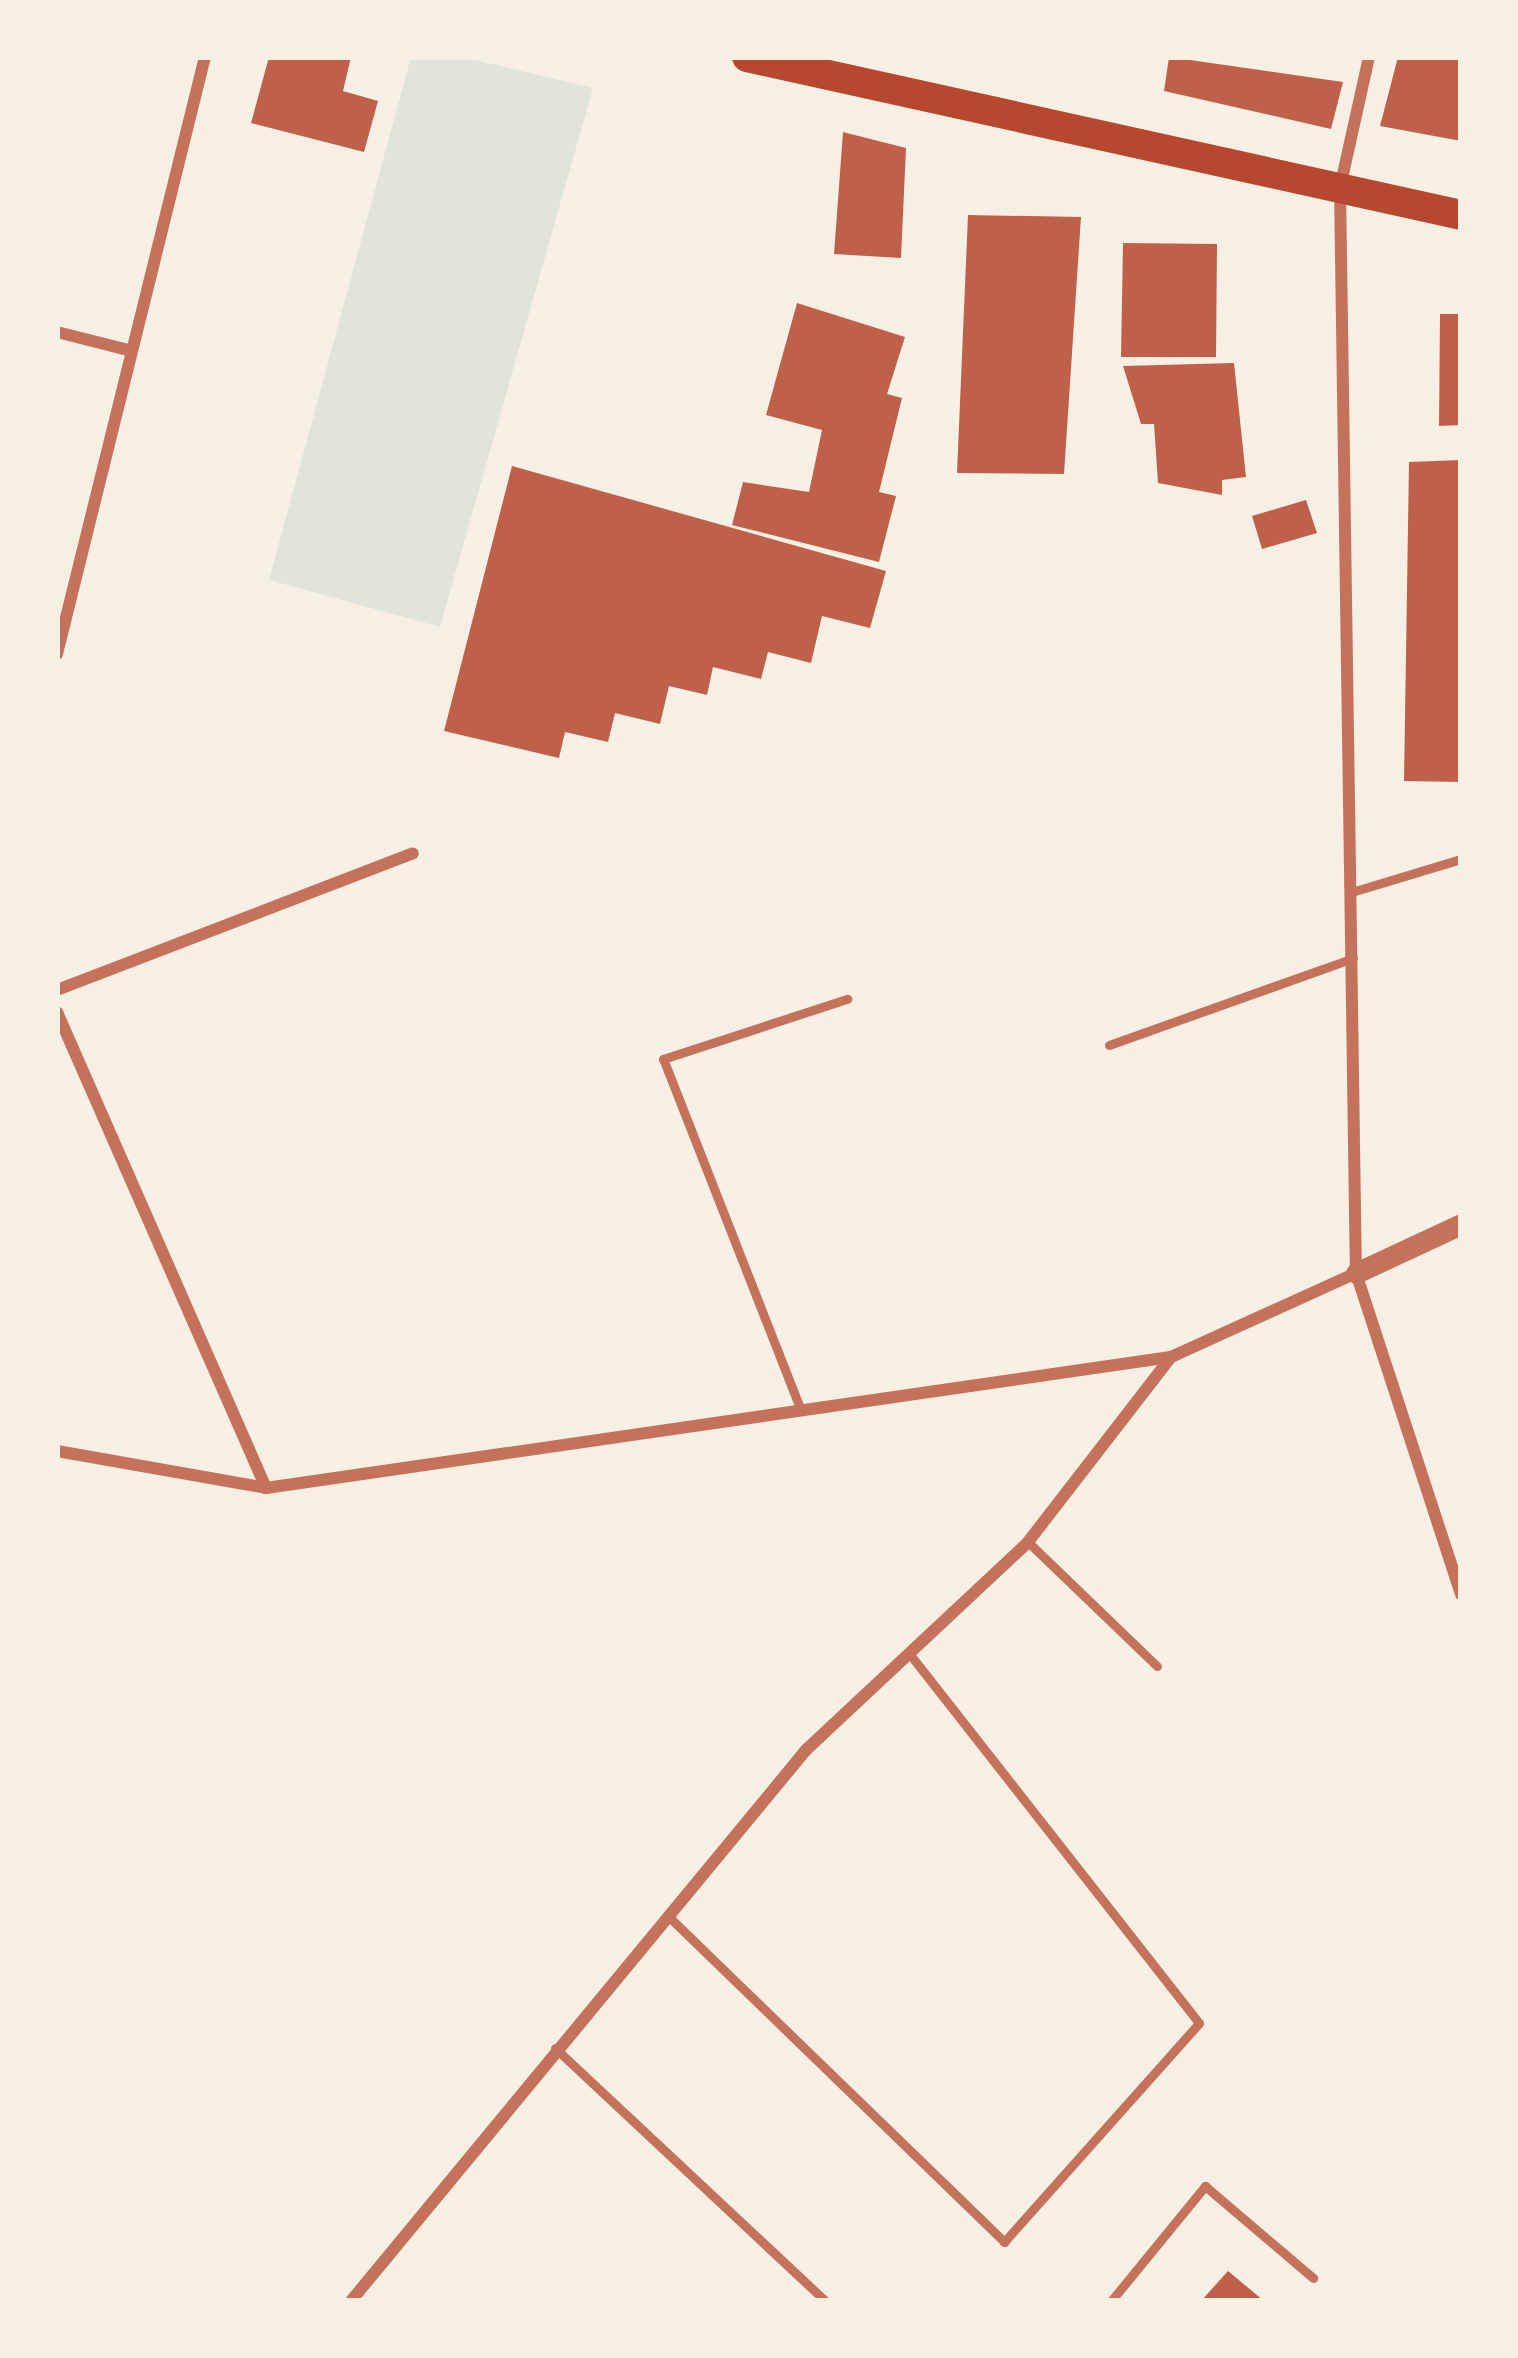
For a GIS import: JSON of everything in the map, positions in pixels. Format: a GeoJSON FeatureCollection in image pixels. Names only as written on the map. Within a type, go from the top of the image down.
{"type":"FeatureCollection","features":[{"type":"Feature","properties":{"kind":"main road"},"geometry":{"type":"LineString","coordinates":[[747,57],[1461,215]]}},
{"type":"Feature","properties":{"kind":"street"},"geometry":{"type":"LineString","coordinates":[[57,655],[205,57]]}},
{"type":"Feature","properties":{"kind":"street"},"geometry":{"type":"LineString","coordinates":[[1369,57],[1340,188],[1355,891],[1356,1273],[1461,1594]]}},
{"type":"Feature","properties":{"kind":"street"},"geometry":{"type":"LineString","coordinates":[[57,332],[133,351]]}},
{"type":"Feature","properties":{"kind":"street"},"geometry":{"type":"LineString","coordinates":[[57,990],[413,853]]}},
{"type":"Feature","properties":{"kind":"street"},"geometry":{"type":"LineString","coordinates":[[57,1012],[266,1488]]}},
{"type":"Feature","properties":{"kind":"street"},"geometry":{"type":"LineString","coordinates":[[57,1451],[266,1488],[1171,1357],[1461,1224]]}},
{"type":"Feature","properties":{"kind":"street"},"geometry":{"type":"LineString","coordinates":[[351,2301],[806,1750],[1028,1542],[1171,1357]]}},
{"type":"Feature","properties":{"kind":"lane"},"geometry":{"type":"LineString","coordinates":[[1355,891],[1461,859]]}},
{"type":"Feature","properties":{"kind":"lane"},"geometry":{"type":"LineString","coordinates":[[1109,1045],[1355,958]]}},
{"type":"Feature","properties":{"kind":"lane"},"geometry":{"type":"LineString","coordinates":[[800,1408],[663,1059],[847,999]]}},
{"type":"Feature","properties":{"kind":"lane"},"geometry":{"type":"LineString","coordinates":[[1028,1542],[1156,1666]]}},
{"type":"Feature","properties":{"kind":"lane"},"geometry":{"type":"LineString","coordinates":[[667,1915],[1004,2242],[1199,2023],[910,1655]]}},
{"type":"Feature","properties":{"kind":"lane"},"geometry":{"type":"LineString","coordinates":[[556,2048],[825,2301]]}},
{"type":"Feature","properties":{"kind":"lane"},"geometry":{"type":"LineString","coordinates":[[1111,2301],[1204,2186],[1313,2278]]}},
{"type":"Feature","properties":{"kind":"shaded area"},"geometry":{"type":"Polygon","coordinates":[[[411,57],[463,57],[593,88],[440,627],[269,580],[411,57]]]}},
{"type":"Feature","properties":{"kind":"building"},"geometry":{"type":"Polygon","coordinates":[[[269,57],[351,57],[343,91],[378,101],[364,152],[251,123],[269,57]]]}},
{"type":"Feature","properties":{"kind":"building"},"geometry":{"type":"Polygon","coordinates":[[[1169,57],[1343,82],[1331,129],[1164,91],[1169,57]]]}},
{"type":"Feature","properties":{"kind":"building"},"geometry":{"type":"Polygon","coordinates":[[[1398,57],[1461,57],[1461,141],[1380,126],[1398,57]]]}},
{"type":"Feature","properties":{"kind":"building"},"geometry":{"type":"Polygon","coordinates":[[[843,132],[906,148],[901,258],[834,254],[843,132]]]}},
{"type":"Feature","properties":{"kind":"building"},"geometry":{"type":"Polygon","coordinates":[[[968,215],[1081,217],[1064,474],[957,473],[968,215]]]}},
{"type":"Feature","properties":{"kind":"building"},"geometry":{"type":"Polygon","coordinates":[[[1123,243],[1217,244],[1216,357],[1121,357],[1123,243]]]}},
{"type":"Feature","properties":{"kind":"building"},"geometry":{"type":"Polygon","coordinates":[[[797,303],[905,337],[887,394],[902,398],[879,492],[896,496],[879,562],[732,525],[743,482],[809,492],[822,430],[766,415],[797,303]]]}},
{"type":"Feature","properties":{"kind":"building"},"geometry":{"type":"Polygon","coordinates":[[[1440,314],[1461,314],[1461,425],[1439,426],[1440,314]]]}},
{"type":"Feature","properties":{"kind":"building"},"geometry":{"type":"Polygon","coordinates":[[[1234,363],[1246,477],[1222,480],[1222,495],[1158,483],[1154,424],[1141,424],[1123,366],[1234,363]]]}},
{"type":"Feature","properties":{"kind":"building"},"geometry":{"type":"Polygon","coordinates":[[[1461,460],[1461,782],[1404,781],[1409,462],[1461,460]]]}},
{"type":"Feature","properties":{"kind":"building"},"geometry":{"type":"Polygon","coordinates":[[[512,466],[886,571],[870,628],[822,616],[811,663],[768,652],[761,679],[713,667],[707,695],[669,686],[660,724],[615,713],[608,742],[565,732],[559,758],[444,731],[512,466]]]}},
{"type":"Feature","properties":{"kind":"building"},"geometry":{"type":"Polygon","coordinates":[[[1306,500],[1317,533],[1262,549],[1252,516],[1306,500]]]}},
{"type":"Feature","properties":{"kind":"building"},"geometry":{"type":"Polygon","coordinates":[[[1228,2271],[1264,2301],[1201,2301],[1228,2271]]]}}]}
